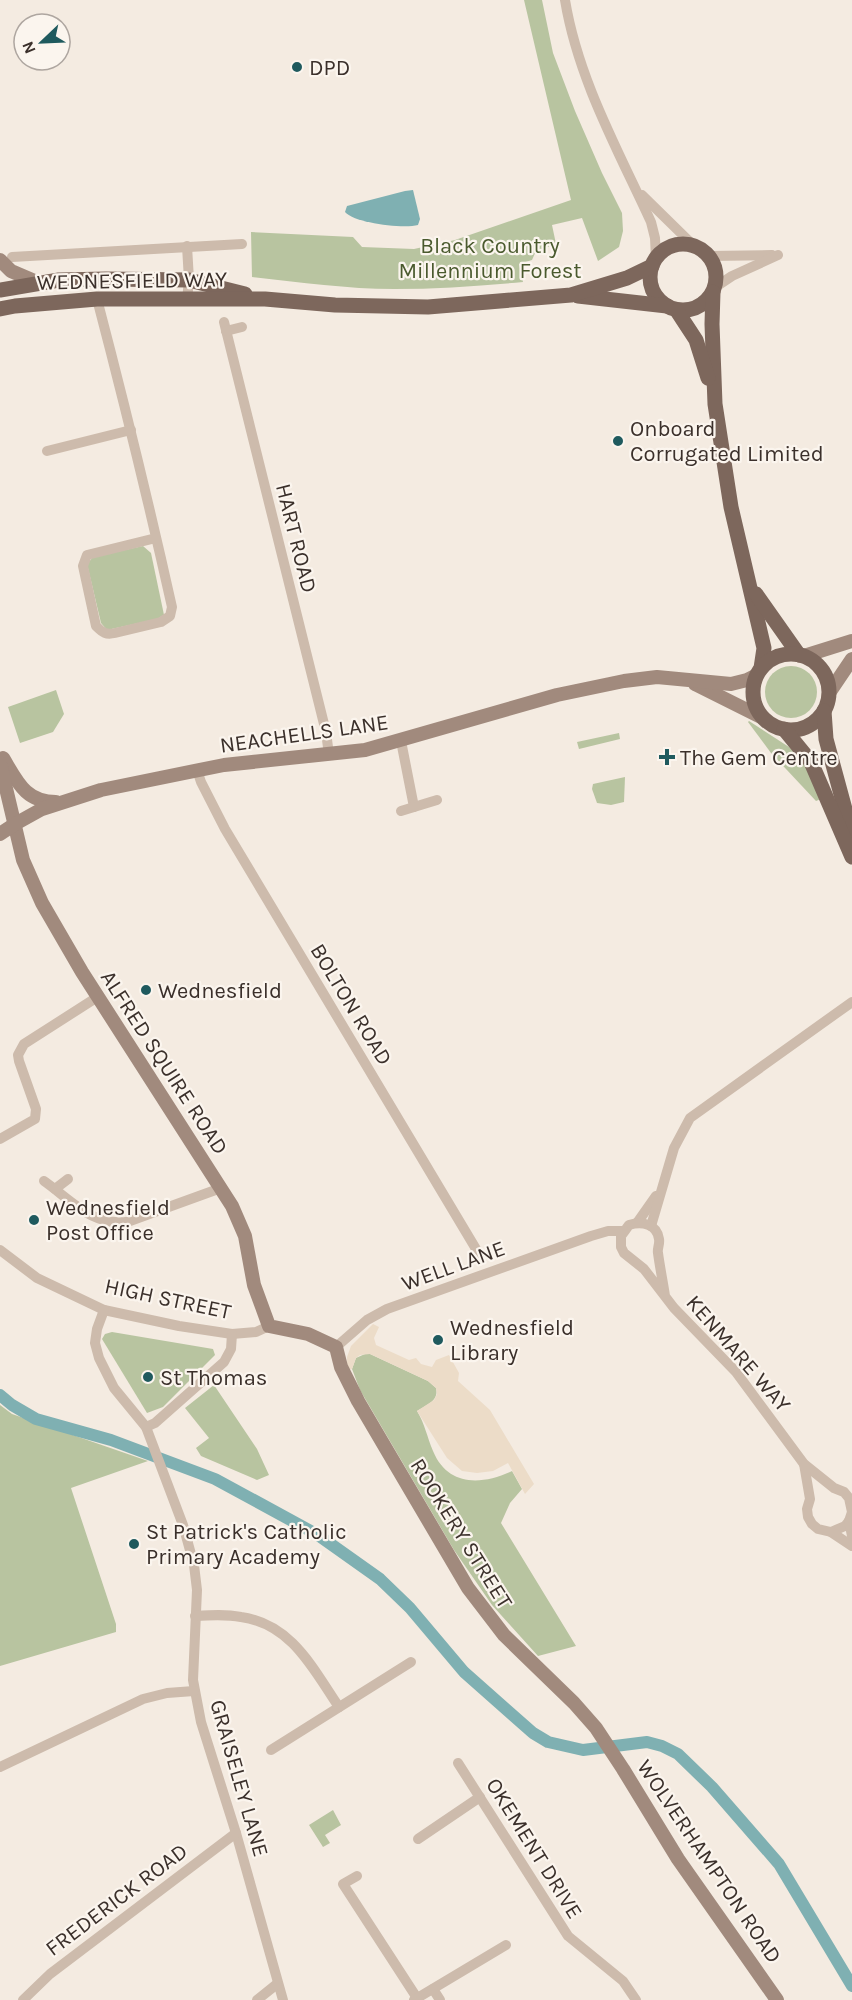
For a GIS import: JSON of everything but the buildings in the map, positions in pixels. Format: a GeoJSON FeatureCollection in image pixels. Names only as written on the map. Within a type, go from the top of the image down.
{"type":"FeatureCollection","features":[{"type":"Feature","properties":{"kind":"main road"},"geometry":{"type":"LineString","coordinates":[[672,308],[690,310],[704,304],[717,278],[710,256],[692,244],[678,243],[666,248],[653,262],[650,275],[652,287],[659,299],[672,308],[696,340],[715,404]]}},
{"type":"Feature","properties":{"kind":"main road","name":"WEDNESFIELD WAY"},"geometry":{"type":"LineString","coordinates":[[0,309],[97,299],[265,299],[335,305],[428,307],[571,295],[627,278],[653,262]]}},
{"type":"Feature","properties":{"kind":"main road","name":"WEDNESFIELD WAY"},"geometry":{"type":"LineString","coordinates":[[0,290],[59,280],[189,280],[265,299]]}},
{"type":"Feature","properties":{"kind":"main road"},"geometry":{"type":"LineString","coordinates":[[713,290],[711,324],[715,404],[731,507],[764,648],[753,687],[756,708],[770,724],[783,729],[795,730],[816,721],[824,711]]}},
{"type":"Feature","properties":{"kind":"main road","name":"WEDNESFIELD WAY"},"geometry":{"type":"LineString","coordinates":[[571,295],[672,308]]}},
{"type":"Feature","properties":{"kind":"main road"},"geometry":{"type":"LineString","coordinates":[[751,587],[782,634],[801,655]]}},
{"type":"Feature","properties":{"kind":"main road"},"geometry":{"type":"LineString","coordinates":[[759,671],[772,659],[786,654],[801,655],[814,661],[822,670],[829,693],[824,711],[826,739],[852,835]]}},
{"type":"Feature","properties":{"kind":"main road"},"geometry":{"type":"LineString","coordinates":[[783,729],[811,762],[852,857]]}},
{"type":"Feature","properties":{"kind":"street"},"geometry":{"type":"LineString","coordinates":[[565,0],[580,57],[602,121],[651,222],[655,238],[653,262]]}},
{"type":"Feature","properties":{"kind":"street"},"geometry":{"type":"LineString","coordinates":[[635,189],[692,244]]}},
{"type":"Feature","properties":{"kind":"street"},"geometry":{"type":"LineString","coordinates":[[39,284],[11,271],[6,259],[242,244]]}},
{"type":"Feature","properties":{"kind":"street"},"geometry":{"type":"LineString","coordinates":[[187,246],[189,280],[187,300]]}},
{"type":"Feature","properties":{"kind":"street"},"geometry":{"type":"LineString","coordinates":[[710,256],[778,255],[740,272],[713,290]]}},
{"type":"Feature","properties":{"kind":"street"},"geometry":{"type":"LineString","coordinates":[[97,299],[131,430],[172,607],[170,616],[161,622],[108,635],[102,633],[96,626],[83,566],[87,555],[156,538]]}},
{"type":"Feature","properties":{"kind":"street","name":"HART ROAD"},"geometry":{"type":"LineString","coordinates":[[242,327],[225,326],[326,732],[329,755]]}},
{"type":"Feature","properties":{"kind":"street"},"geometry":{"type":"LineString","coordinates":[[47,451],[131,430]]}},
{"type":"Feature","properties":{"kind":"street"},"geometry":{"type":"LineString","coordinates":[[801,655],[852,641]]}},
{"type":"Feature","properties":{"kind":"street"},"geometry":{"type":"LineString","coordinates":[[829,693],[852,659]]}},
{"type":"Feature","properties":{"kind":"street","name":"NEACHELLS LANE"},"geometry":{"type":"LineString","coordinates":[[0,834],[61,801],[101,790],[197,770],[365,750],[587,687],[657,677],[731,684],[747,680],[759,671]]}},
{"type":"Feature","properties":{"kind":"street","name":"NEACHELLS LANE"},"geometry":{"type":"LineString","coordinates":[[689,681],[763,718]]}},
{"type":"Feature","properties":{"kind":"street"},"geometry":{"type":"LineString","coordinates":[[401,741],[414,807]]}},
{"type":"Feature","properties":{"kind":"street"},"geometry":{"type":"LineString","coordinates":[[0,754],[23,791],[37,799],[61,801]]}},
{"type":"Feature","properties":{"kind":"street","name":"ALFRED SQUIRE ROAD"},"geometry":{"type":"LineString","coordinates":[[0,763],[23,860],[42,903],[232,1206],[245,1236],[254,1285],[269,1326]]}},
{"type":"Feature","properties":{"kind":"street","name":"BOLTON ROAD"},"geometry":{"type":"LineString","coordinates":[[197,770],[225,829],[479,1254]]}},
{"type":"Feature","properties":{"kind":"street"},"geometry":{"type":"LineString","coordinates":[[401,810],[437,800]]}},
{"type":"Feature","properties":{"kind":"street"},"geometry":{"type":"LineString","coordinates":[[0,1139],[34,1119],[36,1109],[18,1055],[24,1044],[99,996]]}},
{"type":"Feature","properties":{"kind":"street"},"geometry":{"type":"LineString","coordinates":[[651,1226],[674,1148],[690,1119],[852,1002]]}},
{"type":"Feature","properties":{"kind":"street"},"geometry":{"type":"LineString","coordinates":[[55,1189],[68,1179]]}},
{"type":"Feature","properties":{"kind":"street"},"geometry":{"type":"LineString","coordinates":[[44,1181],[94,1218],[116,1223],[130,1221],[221,1188]]}},
{"type":"Feature","properties":{"kind":"street"},"geometry":{"type":"LineString","coordinates":[[637,1223],[660,1190]]}},
{"type":"Feature","properties":{"kind":"street"},"geometry":{"type":"LineString","coordinates":[[657,1250],[648,1260],[633,1261],[624,1253],[620,1242],[624,1231],[629,1225],[637,1223],[651,1226],[659,1238],[657,1250],[665,1296]]}},
{"type":"Feature","properties":{"kind":"street","name":"WELL LANE"},"geometry":{"type":"LineString","coordinates":[[336,1347],[367,1320],[387,1310],[591,1236],[608,1231],[624,1231]]}},
{"type":"Feature","properties":{"kind":"street"},"geometry":{"type":"LineString","coordinates":[[591,1236],[620,1242]]}},
{"type":"Feature","properties":{"kind":"street","name":"HIGH STREET"},"geometry":{"type":"LineString","coordinates":[[0,1250],[37,1278],[104,1310],[179,1326],[232,1334],[256,1332],[269,1326],[308,1334],[336,1347]]}},
{"type":"Feature","properties":{"kind":"street","name":"KENMARE WAY"},"geometry":{"type":"LineString","coordinates":[[633,1261],[644,1269],[679,1314],[736,1372],[804,1464]]}},
{"type":"Feature","properties":{"kind":"street","name":"GRAISELEY LANE"},"geometry":{"type":"LineString","coordinates":[[104,1310],[95,1343],[99,1358],[114,1388],[146,1427],[183,1525],[194,1565],[195,1690],[204,1733],[236,1833],[283,2000]]}},
{"type":"Feature","properties":{"kind":"street"},"geometry":{"type":"LineString","coordinates":[[146,1427],[156,1423],[224,1362],[231,1349],[232,1334]]}},
{"type":"Feature","properties":{"kind":"street","name":"ROOKERY STREET"},"geometry":{"type":"LineString","coordinates":[[336,1347],[341,1367],[368,1418],[480,1606],[525,1658],[574,1703],[608,1746]]}},
{"type":"Feature","properties":{"kind":"street"},"geometry":{"type":"LineString","coordinates":[[804,1464],[843,1491],[849,1498],[852,1536]]}},
{"type":"Feature","properties":{"kind":"street"},"geometry":{"type":"LineString","coordinates":[[804,1464],[810,1499],[807,1509],[808,1517],[812,1524],[818,1529],[831,1532],[852,1546]]}},
{"type":"Feature","properties":{"kind":"street"},"geometry":{"type":"LineString","coordinates":[[810,1499],[820,1490],[843,1491]]}},
{"type":"Feature","properties":{"kind":"street"},"geometry":{"type":"LineString","coordinates":[[831,1532],[845,1526],[851,1515]]}},
{"type":"Feature","properties":{"kind":"street"},"geometry":{"type":"LineString","coordinates":[[195,1616],[240,1616],[276,1628],[298,1647],[339,1707]]}},
{"type":"Feature","properties":{"kind":"street"},"geometry":{"type":"LineString","coordinates":[[271,1750],[411,1662]]}},
{"type":"Feature","properties":{"kind":"street"},"geometry":{"type":"LineString","coordinates":[[0,1767],[143,1699],[167,1693],[195,1690]]}},
{"type":"Feature","properties":{"kind":"street","name":"WOLVERHAMPTON ROAD"},"geometry":{"type":"LineString","coordinates":[[608,1746],[678,1859],[777,2000]]}},
{"type":"Feature","properties":{"kind":"street","name":"OKEMENT DRIVE"},"geometry":{"type":"LineString","coordinates":[[458,1763],[567,1936],[623,1981],[636,2000]]}},
{"type":"Feature","properties":{"kind":"street"},"geometry":{"type":"LineString","coordinates":[[418,1839],[480,1797]]}},
{"type":"Feature","properties":{"kind":"street","name":"FREDERICK ROAD"},"geometry":{"type":"LineString","coordinates":[[23,2000],[50,1974],[221,1842],[236,1833]]}},
{"type":"Feature","properties":{"kind":"street"},"geometry":{"type":"LineString","coordinates":[[357,1876],[343,1884],[415,1999],[506,1945]]}},
{"type":"Feature","properties":{"kind":"street"},"geometry":{"type":"LineString","coordinates":[[257,2000],[277,1984]]}},
{"type":"Feature","properties":{"kind":"street"},"geometry":{"type":"LineString","coordinates":[[433,1989],[440,2000]]}},
{"type":"Feature","properties":{"kind":"green space","name":"Black Country Millennium Forest"},"geometry":{"type":"Polygon","coordinates":[[[524,0],[542,0],[553,53],[575,111],[622,213],[623,231],[619,247],[598,261],[582,218],[552,225],[556,244],[536,251],[532,260],[519,264],[523,282],[442,288],[376,289],[252,277],[251,232],[353,237],[362,247],[414,249],[455,240],[571,200],[524,0]]]}},
{"type":"Feature","properties":{"kind":"green space"},"geometry":{"type":"Polygon","coordinates":[[[143,546],[151,553],[164,615],[157,619],[107,630],[101,623],[87,564],[93,557],[143,546]]]}},
{"type":"Feature","properties":{"kind":"green space"},"geometry":{"type":"Polygon","coordinates":[[[786,666],[796,666],[805,670],[813,678],[817,692],[813,706],[805,714],[796,718],[786,718],[777,714],[769,706],[765,697],[765,687],[769,678],[777,670],[786,666]]]}},
{"type":"Feature","properties":{"kind":"green space"},"geometry":{"type":"Polygon","coordinates":[[[56,690],[64,714],[53,732],[20,743],[8,707],[56,690]]]}},
{"type":"Feature","properties":{"kind":"green space"},"geometry":{"type":"Polygon","coordinates":[[[749,721],[789,747],[807,768],[821,799],[816,801],[771,753],[749,721]]]}},
{"type":"Feature","properties":{"kind":"green space"},"geometry":{"type":"Polygon","coordinates":[[[619,733],[620,739],[579,749],[577,742],[619,733]]]}},
{"type":"Feature","properties":{"kind":"green space"},"geometry":{"type":"Polygon","coordinates":[[[625,777],[624,802],[611,805],[597,803],[592,789],[593,784],[625,777]]]}},
{"type":"Feature","properties":{"kind":"green space"},"geometry":{"type":"Polygon","coordinates":[[[112,1332],[213,1349],[215,1355],[163,1407],[147,1413],[102,1339],[105,1334],[112,1332]]]}},
{"type":"Feature","properties":{"kind":"green space"},"geometry":{"type":"Polygon","coordinates":[[[370,1354],[428,1381],[436,1388],[434,1399],[417,1411],[439,1463],[447,1471],[467,1480],[478,1480],[501,1476],[512,1471],[522,1489],[510,1503],[501,1523],[576,1646],[538,1656],[492,1605],[454,1550],[360,1390],[352,1369],[356,1358],[370,1354]]]}},
{"type":"Feature","properties":{"kind":"green space"},"geometry":{"type":"Polygon","coordinates":[[[214,1385],[257,1449],[269,1475],[257,1480],[201,1456],[196,1448],[209,1438],[185,1408],[214,1385]]]}},
{"type":"Feature","properties":{"kind":"green space"},"geometry":{"type":"Polygon","coordinates":[[[0,1405],[12,1414],[148,1461],[71,1488],[116,1624],[116,1632],[0,1666],[0,1405]]]}},
{"type":"Feature","properties":{"kind":"green space"},"geometry":{"type":"Polygon","coordinates":[[[333,1810],[341,1825],[325,1835],[330,1843],[323,1847],[309,1825],[333,1810]]]}},
{"type":"Feature","properties":{"kind":"shaded area"},"geometry":{"type":"Polygon","coordinates":[[[373,1324],[379,1327],[374,1338],[376,1345],[409,1360],[416,1358],[421,1364],[432,1367],[436,1360],[449,1355],[459,1373],[458,1381],[490,1410],[534,1484],[525,1494],[508,1463],[493,1471],[477,1473],[462,1471],[447,1458],[417,1411],[434,1400],[437,1394],[436,1388],[428,1381],[370,1354],[360,1355],[356,1358],[352,1369],[347,1370],[347,1357],[351,1346],[373,1324]]]}},
{"type":"Feature","properties":{"kind":"water"},"geometry":{"type":"Polygon","coordinates":[[[413,190],[420,219],[418,225],[379,224],[358,219],[345,212],[347,206],[413,190]]]}},
{"type":"Feature","properties":{"kind":"waterway"},"geometry":{"type":"LineString","coordinates":[[0,1395],[36,1419],[111,1440],[215,1479],[318,1535],[380,1579],[410,1608],[464,1672],[533,1733],[548,1742],[583,1750],[647,1742],[678,1754],[712,1787],[779,1864],[852,1986]]}},
{"type":"Feature","properties":{"kind":"place","name":"DPD"},"geometry":{"type":"Point","coordinates":[297,67]}},
{"type":"Feature","properties":{"kind":"place","name":"Onboard Corrugated Limited"},"geometry":{"type":"Point","coordinates":[618,441]}},
{"type":"Feature","properties":{"kind":"place","name":"The Gem Centre"},"geometry":{"type":"Point","coordinates":[667,757]}},
{"type":"Feature","properties":{"kind":"place","name":"Wednesfield"},"geometry":{"type":"Point","coordinates":[146,990]}},
{"type":"Feature","properties":{"kind":"place","name":"Wednesfield Post Office"},"geometry":{"type":"Point","coordinates":[34,1220]}},
{"type":"Feature","properties":{"kind":"place","name":"Wednesfield Library"},"geometry":{"type":"Point","coordinates":[438,1340]}},
{"type":"Feature","properties":{"kind":"place","name":"St Thomas"},"geometry":{"type":"Point","coordinates":[148,1377]}},
{"type":"Feature","properties":{"kind":"place","name":"St Patrick's Catholic Primary Academy"},"geometry":{"type":"Point","coordinates":[134,1544]}}]}
